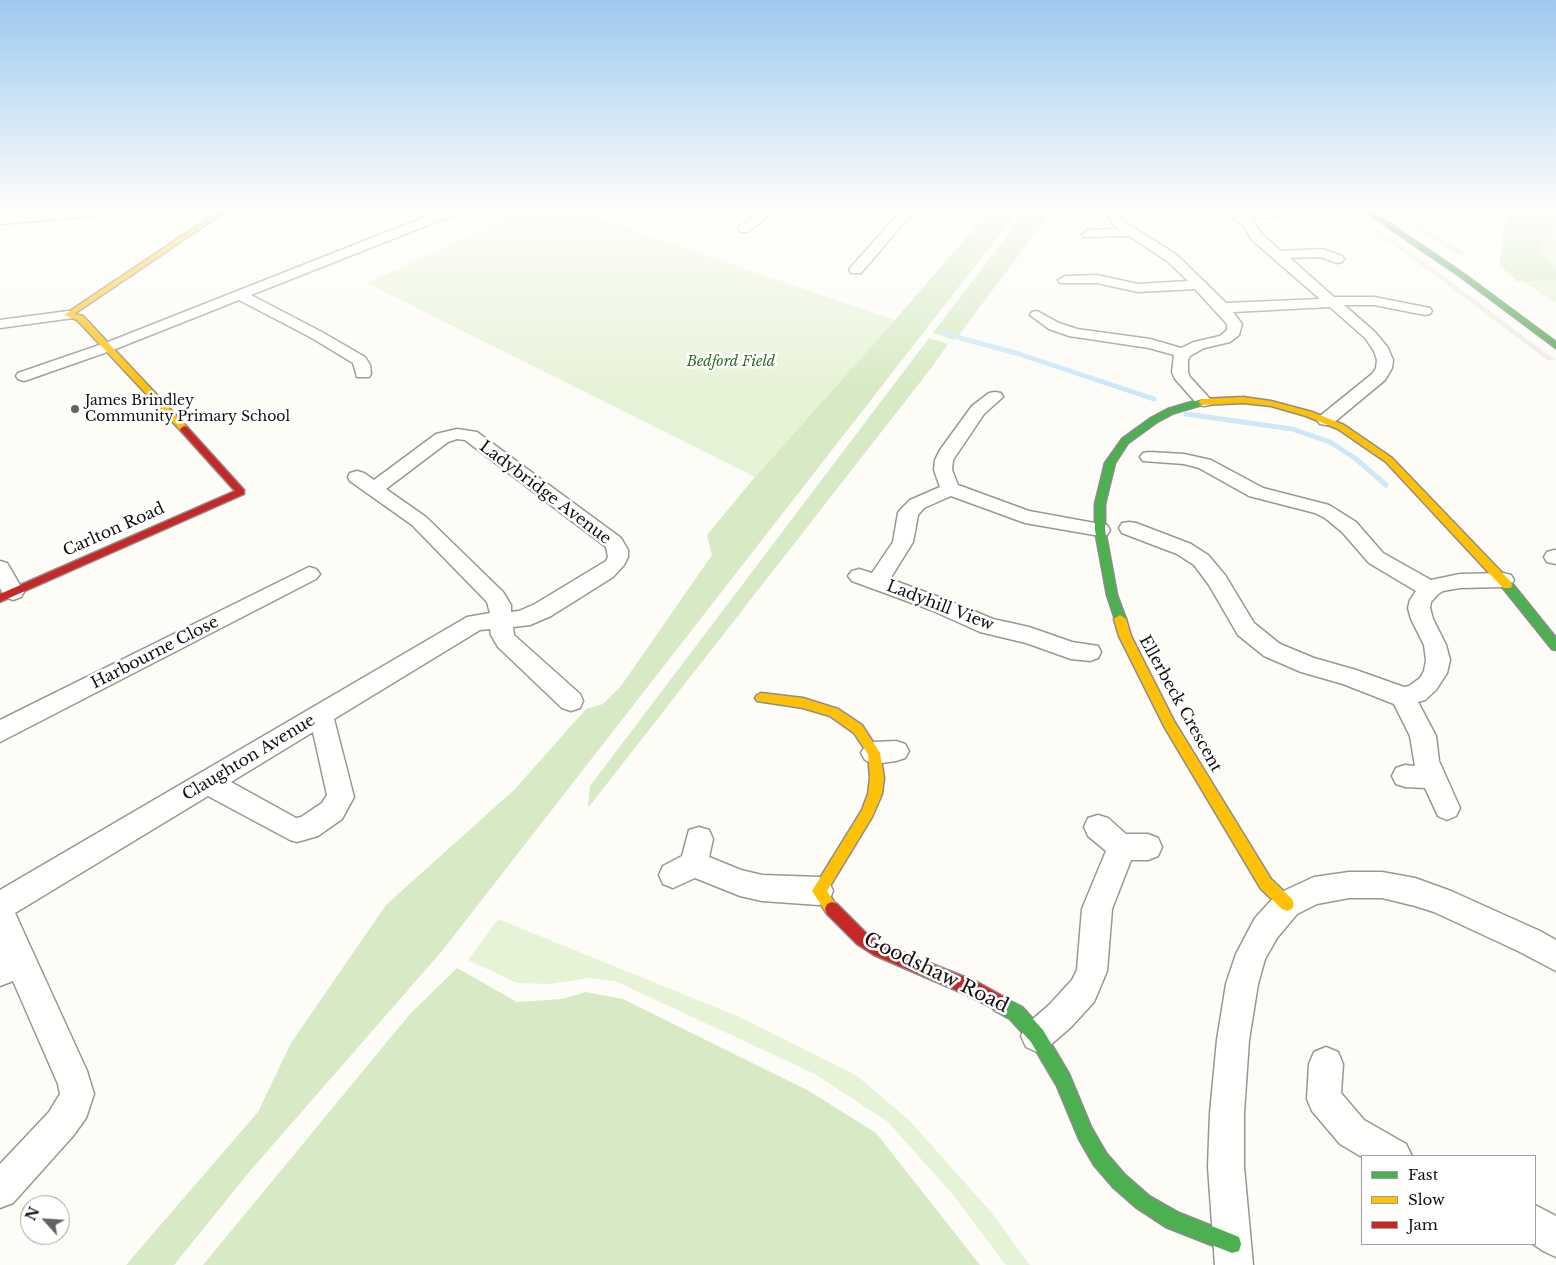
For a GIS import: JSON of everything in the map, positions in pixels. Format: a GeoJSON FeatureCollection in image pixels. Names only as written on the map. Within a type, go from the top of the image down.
{"type":"FeatureCollection","features":[{"type":"Feature","properties":{"kind":"main road"},"geometry":{"type":"LineString","coordinates":[[68,315],[135,270]]}},
{"type":"Feature","properties":{"kind":"main road"},"geometry":{"type":"LineString","coordinates":[[1455,270],[1556,346]]}},
{"type":"Feature","properties":{"kind":"main road"},"geometry":{"type":"LineString","coordinates":[[1472,270],[1493,284]]}},
{"type":"Feature","properties":{"kind":"main road"},"geometry":{"type":"LineString","coordinates":[[68,315],[80,318],[108,347]]}},
{"type":"Feature","properties":{"kind":"main road","name":"Carlton Road"},"geometry":{"type":"LineString","coordinates":[[7,596],[241,492],[157,398],[108,347]]}},
{"type":"Feature","properties":{"kind":"main road","name":"Ellerbeck Crescent"},"geometry":{"type":"LineString","coordinates":[[1287,904],[1266,884],[1169,724],[1129,645],[1112,595],[1100,530],[1100,504],[1103,484],[1110,463],[1126,441],[1154,420],[1171,411],[1204,400],[1258,402],[1290,408],[1326,420],[1353,434],[1389,460],[1503,580],[1556,646]]}},
{"type":"Feature","properties":{"kind":"main road"},"geometry":{"type":"LineString","coordinates":[[761,698],[790,694],[844,718],[858,729],[868,742],[885,752],[877,778],[875,794],[867,813],[819,890]]}},
{"type":"Feature","properties":{"kind":"main road","name":"Goodshaw Road"},"geometry":{"type":"LineString","coordinates":[[819,890],[836,915],[862,939],[879,950],[993,999],[1016,1013],[1037,1036],[1063,1080],[1085,1133],[1100,1158],[1118,1181],[1143,1202],[1233,1254]]}},
{"type":"Feature","properties":{"kind":"street"},"geometry":{"type":"LineString","coordinates":[[24,376],[108,347],[303,270]]}},
{"type":"Feature","properties":{"kind":"street"},"geometry":{"type":"LineString","coordinates":[[1037,320],[1085,336],[1139,342],[1182,353],[1199,345],[1225,339],[1234,332],[1235,324],[1184,270]]}},
{"type":"Feature","properties":{"kind":"street"},"geometry":{"type":"LineString","coordinates":[[1295,270],[1370,335],[1382,351],[1385,360],[1384,368],[1379,377],[1326,420]]}},
{"type":"Feature","properties":{"kind":"street"},"geometry":{"type":"LineString","coordinates":[[1070,276],[1098,279],[1138,288],[1200,285]]}},
{"type":"Feature","properties":{"kind":"street"},"geometry":{"type":"LineString","coordinates":[[240,295],[315,334],[359,360],[366,369]]}},
{"type":"Feature","properties":{"kind":"street"},"geometry":{"type":"LineString","coordinates":[[1222,308],[1374,301],[1402,304],[1424,311]]}},
{"type":"Feature","properties":{"kind":"street"},"geometry":{"type":"LineString","coordinates":[[0,324],[68,315]]}},
{"type":"Feature","properties":{"kind":"street"},"geometry":{"type":"LineString","coordinates":[[1182,353],[1180,372],[1183,379],[1204,400]]}},
{"type":"Feature","properties":{"kind":"street"},"geometry":{"type":"LineString","coordinates":[[997,396],[978,410],[949,450],[944,460],[944,470],[950,489],[1025,517],[1100,530]]}},
{"type":"Feature","properties":{"kind":"street","name":"Ladybridge Avenue"},"geometry":{"type":"LineString","coordinates":[[501,620],[514,621],[532,615],[590,581],[614,565],[618,557],[618,550],[606,537],[471,436],[465,434],[442,438],[366,483],[412,515],[495,597],[500,605],[501,620],[502,635],[506,641],[571,701]]}},
{"type":"Feature","properties":{"kind":"street"},"geometry":{"type":"LineString","coordinates":[[1156,454],[1205,464],[1256,492],[1311,505],[1332,514],[1349,527],[1376,558],[1430,589]]}},
{"type":"Feature","properties":{"kind":"street","name":"Ladyhill View"},"geometry":{"type":"LineString","coordinates":[[950,489],[917,504],[908,514],[903,542],[868,579],[939,604],[988,626],[1029,635],[1070,650],[1092,651]]}},
{"type":"Feature","properties":{"kind":"street"},"geometry":{"type":"LineString","coordinates":[[1129,528],[1154,544],[1191,553],[1202,560],[1217,580],[1246,629],[1272,650],[1308,666],[1348,676],[1403,697],[1417,693],[1428,684],[1435,673],[1438,660],[1435,645],[1422,619],[1419,608],[1421,600],[1430,589],[1438,585],[1455,582],[1503,580]]}},
{"type":"Feature","properties":{"kind":"street"},"geometry":{"type":"LineString","coordinates":[[0,568],[7,596]]}},
{"type":"Feature","properties":{"kind":"street","name":"Harbourne Close"},"geometry":{"type":"LineString","coordinates":[[0,732],[309,574]]}},
{"type":"Feature","properties":{"kind":"street","name":"Claughton Avenue"},"geometry":{"type":"LineString","coordinates":[[0,906],[467,627],[483,621],[501,620]]}},
{"type":"Feature","properties":{"kind":"street"},"geometry":{"type":"LineString","coordinates":[[1403,697],[1423,736],[1425,757],[1448,808]]}},
{"type":"Feature","properties":{"kind":"street"},"geometry":{"type":"LineString","coordinates":[[208,782],[290,828],[297,830],[308,827],[332,811],[341,796],[321,715]]}},
{"type":"Feature","properties":{"kind":"street"},"geometry":{"type":"LineString","coordinates":[[1406,776],[1434,778]]}},
{"type":"Feature","properties":{"kind":"street"},"geometry":{"type":"LineString","coordinates":[[1037,1036],[1060,1016],[1083,991],[1092,971],[1096,909],[1114,869],[1135,847],[1098,828]]}},
{"type":"Feature","properties":{"kind":"street"},"geometry":{"type":"LineString","coordinates":[[689,859],[740,883],[762,888],[819,890]]}},
{"type":"Feature","properties":{"kind":"street"},"geometry":{"type":"LineString","coordinates":[[1233,1254],[1226,1158],[1227,1112],[1233,1040],[1242,984],[1251,954],[1266,928],[1287,904],[1314,891],[1349,885],[1382,885],[1415,892],[1440,901],[1485,920],[1556,956]]}},
{"type":"Feature","properties":{"kind":"street"},"geometry":{"type":"LineString","coordinates":[[0,911],[10,965],[75,1083],[77,1094],[74,1106],[61,1124],[0,1190]]}},
{"type":"Feature","properties":{"kind":"street"},"geometry":{"type":"LineString","coordinates":[[1326,1064],[1324,1099],[1352,1132],[1392,1155]]}},
{"type":"Feature","properties":{"kind":"street"},"geometry":{"type":"LineString","coordinates":[[1536,1224],[1556,1238]]}},
{"type":"Feature","properties":{"kind":"green space","name":"Bedford Field"},"geometry":{"type":"Polygon","coordinates":[[[395,270],[749,270],[895,320],[755,477],[367,283],[395,270]]]}},
{"type":"Feature","properties":{"kind":"green space"},"geometry":{"type":"Polygon","coordinates":[[[938,270],[972,270],[442,951],[250,1171],[174,1265],[126,1265],[258,1112],[291,1043],[386,905],[515,789],[586,709],[603,704],[621,686],[712,555],[707,535],[755,477],[938,270]]]}},
{"type":"Feature","properties":{"kind":"green space"},"geometry":{"type":"Polygon","coordinates":[[[981,270],[1008,270],[955,340],[933,333],[981,270]]]}},
{"type":"Feature","properties":{"kind":"green space"},"geometry":{"type":"Polygon","coordinates":[[[1505,270],[1556,270],[1556,281],[1517,281],[1505,270]]]}},
{"type":"Feature","properties":{"kind":"green space"},"geometry":{"type":"Polygon","coordinates":[[[1506,270],[1556,270],[1556,304],[1506,270]]]}},
{"type":"Feature","properties":{"kind":"green space"},"geometry":{"type":"Polygon","coordinates":[[[929,338],[948,344],[588,808],[590,786],[929,338]]]}},
{"type":"Feature","properties":{"kind":"green space"},"geometry":{"type":"Polygon","coordinates":[[[498,919],[737,1016],[857,1076],[909,1120],[991,1212],[1030,1265],[1006,1265],[954,1196],[888,1122],[815,1074],[615,981],[589,978],[550,984],[517,983],[468,960],[498,919]]]}},
{"type":"Feature","properties":{"kind":"green space"},"geometry":{"type":"Polygon","coordinates":[[[457,968],[517,1002],[562,999],[586,992],[623,999],[809,1091],[876,1133],[980,1265],[203,1265],[410,1014],[457,968]]]}},
{"type":"Feature","properties":{"kind":"shaded area"},"geometry":{"type":"Polygon","coordinates":[[[1428,270],[1436,270],[1555,360],[1547,360],[1428,270]]]}},
{"type":"Feature","properties":{"kind":"waterway"},"geometry":{"type":"LineString","coordinates":[[943,333],[965,339]]}},
{"type":"Feature","properties":{"kind":"waterway"},"geometry":{"type":"LineString","coordinates":[[960,338],[1016,353],[1154,399]]}},
{"type":"Feature","properties":{"kind":"waterway"},"geometry":{"type":"LineString","coordinates":[[1186,414],[1292,429],[1330,442],[1356,459],[1386,485]]}},
{"type":"Feature","properties":{"kind":"traffic: fast"},"geometry":{"type":"LineString","coordinates":[[1455,270],[1556,346]]}},
{"type":"Feature","properties":{"kind":"traffic: fast"},"geometry":{"type":"LineString","coordinates":[[1120,619],[1112,595],[1100,530],[1100,504],[1110,463],[1125,441],[1154,420],[1171,411],[1202,402]]}},
{"type":"Feature","properties":{"kind":"traffic: fast"},"geometry":{"type":"LineString","coordinates":[[1507,585],[1556,646]]}},
{"type":"Feature","properties":{"kind":"traffic: fast"},"geometry":{"type":"LineString","coordinates":[[1000,1004],[1016,1013],[1037,1036],[1063,1080],[1085,1133],[1100,1159],[1119,1181],[1143,1202],[1173,1220],[1232,1244]]}},
{"type":"Feature","properties":{"kind":"traffic: slow"},"geometry":{"type":"LineString","coordinates":[[135,270],[68,315],[80,318],[184,429]]}},
{"type":"Feature","properties":{"kind":"traffic: slow"},"geometry":{"type":"LineString","coordinates":[[1202,402],[1243,400],[1271,404],[1309,414],[1341,427],[1389,460],[1507,585]]}},
{"type":"Feature","properties":{"kind":"traffic: slow"},"geometry":{"type":"LineString","coordinates":[[1120,619],[1125,636],[1169,724],[1266,884],[1287,904]]}},
{"type":"Feature","properties":{"kind":"traffic: slow"},"geometry":{"type":"LineString","coordinates":[[761,698],[803,703],[834,712],[858,729],[874,753],[877,778],[875,794],[867,813],[819,891],[832,909]]}},
{"type":"Feature","properties":{"kind":"traffic: jam"},"geometry":{"type":"LineString","coordinates":[[0,598],[241,492],[184,429]]}},
{"type":"Feature","properties":{"kind":"traffic: jam"},"geometry":{"type":"LineString","coordinates":[[832,909],[862,939],[879,950],[971,988],[1000,1004]]}},
{"type":"Feature","properties":{"kind":"place","name":"James Brindley Community Primary School"},"geometry":{"type":"Point","coordinates":[75,409]}}]}
